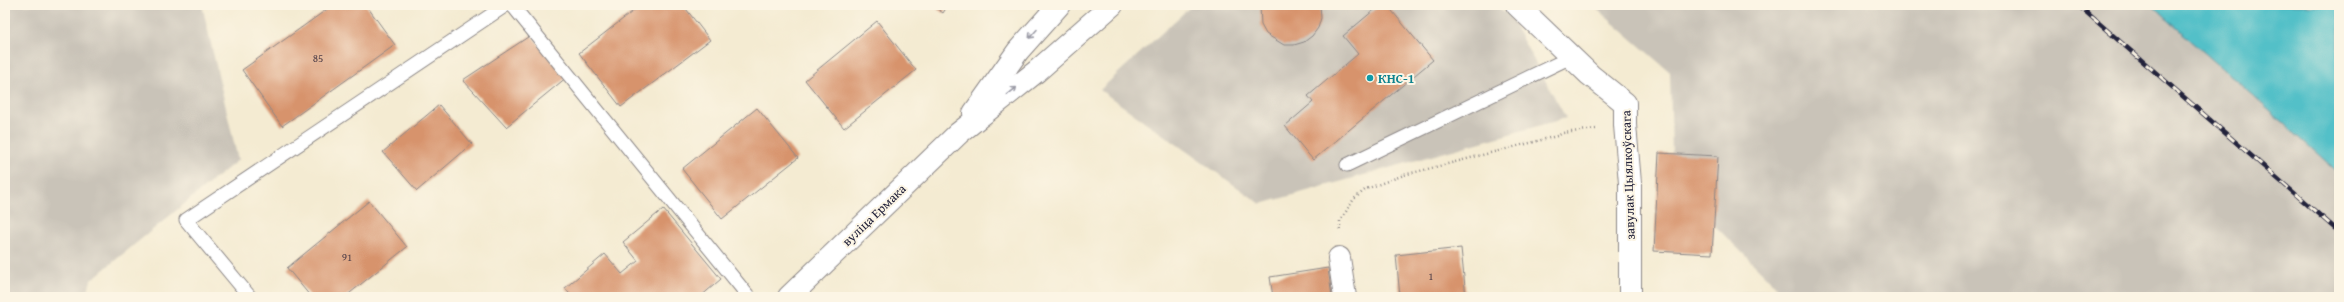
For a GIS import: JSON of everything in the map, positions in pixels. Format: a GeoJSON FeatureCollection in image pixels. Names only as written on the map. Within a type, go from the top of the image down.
{"type":"FeatureCollection","features":[{"type":"Feature","properties":{"kind":"street","name":"вуліца Ермака"},"geometry":{"type":"LineString","coordinates":[[959,133],[1018,51],[1059,5]]}},
{"type":"Feature","properties":{"kind":"street","name":"вуліца Ермака"},"geometry":{"type":"LineString","coordinates":[[789,297],[959,133],[1037,71],[1112,5]]}},
{"type":"Feature","properties":{"kind":"street","name":"завулак Цыялкоўскага"},"geometry":{"type":"LineString","coordinates":[[1517,5],[1590,75],[1625,103],[1625,125],[1630,183],[1630,297]]}},
{"type":"Feature","properties":{"kind":"street"},"geometry":{"type":"LineString","coordinates":[[1339,258],[1345,297]]}},
{"type":"Feature","properties":{"kind":"lane"},"geometry":{"type":"LineString","coordinates":[[250,297],[186,220],[506,5]]}},
{"type":"Feature","properties":{"kind":"lane"},"geometry":{"type":"LineString","coordinates":[[512,5],[749,297]]}},
{"type":"Feature","properties":{"kind":"lane"},"geometry":{"type":"LineString","coordinates":[[1347,165],[1571,57]]}},
{"type":"Feature","properties":{"kind":"path"},"geometry":{"type":"LineString","coordinates":[[1339,258],[1340,221],[1354,199],[1366,189],[1404,175],[1557,136],[1563,133],[1625,125]]}},
{"type":"Feature","properties":{"kind":"shaded area"},"geometry":{"type":"Polygon","coordinates":[[[5,5],[202,5],[238,160],[91,280],[86,297],[5,297],[5,5]]]}},
{"type":"Feature","properties":{"kind":"shaded area","name":"КНС-1"},"geometry":{"type":"Polygon","coordinates":[[[1192,5],[1495,5],[1510,17],[1566,118],[1261,204],[1100,90],[1192,5]]]}},
{"type":"Feature","properties":{"kind":"shaded area"},"geometry":{"type":"Polygon","coordinates":[[[1592,5],[2152,5],[2339,173],[2339,297],[1704,297],[1778,288],[1714,225],[1712,254],[1654,251],[1659,153],[1672,153],[1670,72],[1592,5]]]}},
{"type":"Feature","properties":{"kind":"water"},"geometry":{"type":"Polygon","coordinates":[[[2152,5],[2339,5],[2339,173],[2168,20],[2152,5]]]}},
{"type":"Feature","properties":{"kind":"building"},"geometry":{"type":"Polygon","coordinates":[[[333,5],[366,5],[395,45],[282,126],[242,70],[333,5]]]}},
{"type":"Feature","properties":{"kind":"building"},"geometry":{"type":"Polygon","coordinates":[[[641,5],[683,5],[710,40],[621,107],[579,53],[641,5]]]}},
{"type":"Feature","properties":{"kind":"building"},"geometry":{"type":"Polygon","coordinates":[[[932,5],[948,5],[943,13],[932,5]]]}},
{"type":"Feature","properties":{"kind":"building"},"geometry":{"type":"Polygon","coordinates":[[[1260,5],[1320,5],[1321,18],[1318,28],[1312,36],[1304,42],[1294,45],[1284,45],[1266,34],[1261,25],[1260,5]]]}},
{"type":"Feature","properties":{"kind":"building","name":"КНС-1"},"geometry":{"type":"Polygon","coordinates":[[[1380,5],[1387,5],[1433,60],[1313,160],[1285,126],[1313,102],[1308,96],[1358,54],[1343,36],[1380,5]]]}},
{"type":"Feature","properties":{"kind":"building"},"geometry":{"type":"Polygon","coordinates":[[[877,21],[916,70],[844,128],[805,80],[877,21]]]}},
{"type":"Feature","properties":{"kind":"building"},"geometry":{"type":"Polygon","coordinates":[[[531,35],[567,77],[506,127],[463,80],[531,35]]]}},
{"type":"Feature","properties":{"kind":"building"},"geometry":{"type":"Polygon","coordinates":[[[439,105],[472,144],[417,191],[383,152],[439,105]]]}},
{"type":"Feature","properties":{"kind":"building"},"geometry":{"type":"Polygon","coordinates":[[[757,108],[798,158],[722,219],[682,169],[757,108]]]}},
{"type":"Feature","properties":{"kind":"building"},"geometry":{"type":"Polygon","coordinates":[[[1659,153],[1718,156],[1712,254],[1654,251],[1659,153]]]}},
{"type":"Feature","properties":{"kind":"building"},"geometry":{"type":"Polygon","coordinates":[[[369,201],[407,247],[345,297],[311,297],[287,268],[369,201]]]}},
{"type":"Feature","properties":{"kind":"building"},"geometry":{"type":"Polygon","coordinates":[[[663,209],[721,279],[700,297],[572,297],[565,288],[605,254],[622,274],[638,261],[623,242],[663,209]]]}},
{"type":"Feature","properties":{"kind":"building"},"geometry":{"type":"Polygon","coordinates":[[[1461,248],[1466,297],[1400,297],[1396,255],[1461,248]]]}},
{"type":"Feature","properties":{"kind":"building"},"geometry":{"type":"Polygon","coordinates":[[[1328,268],[1332,297],[1273,297],[1270,277],[1328,268]]]}},
{"type":"Feature","properties":{"kind":"railway"},"geometry":{"type":"LineString","coordinates":[[2078,5],[2339,232]]}},
{"type":"Feature","properties":{"kind":"place","name":"КНС-1"},"geometry":{"type":"Point","coordinates":[1370,78]}}]}
